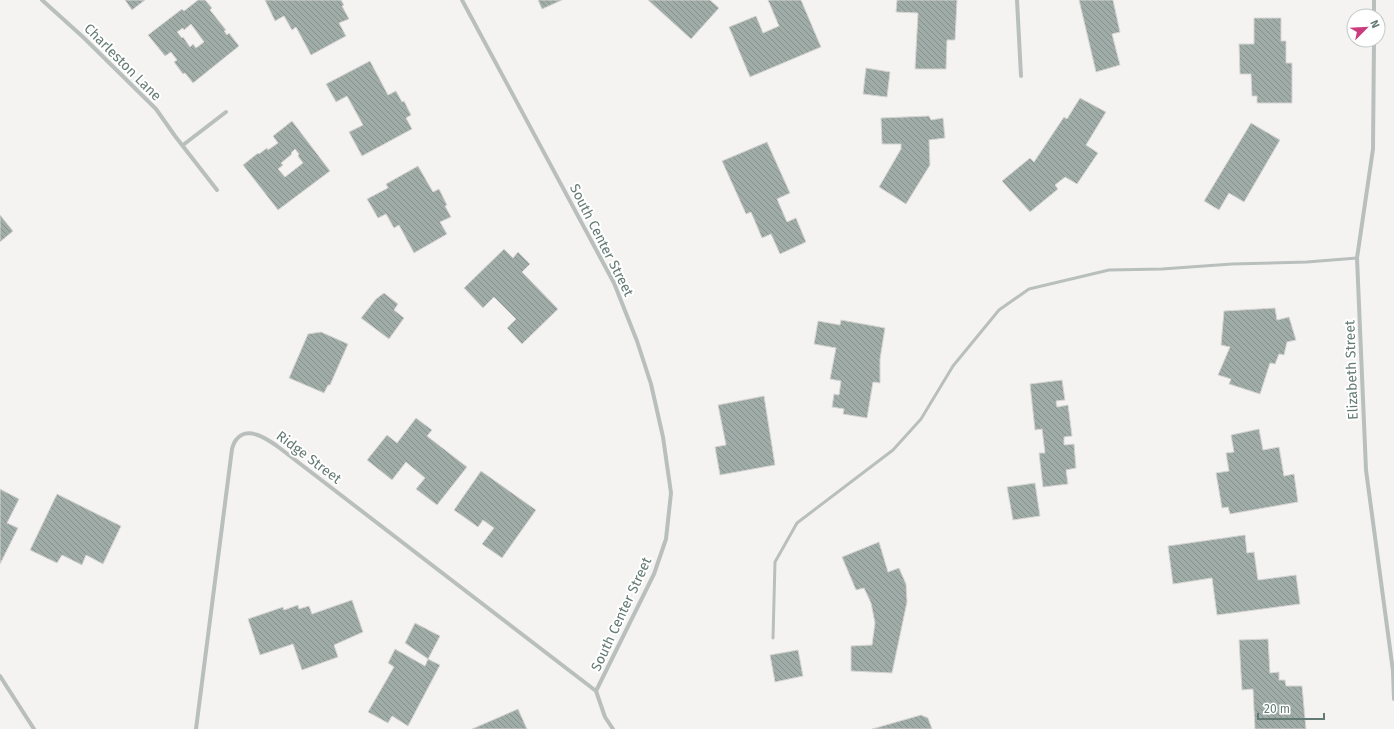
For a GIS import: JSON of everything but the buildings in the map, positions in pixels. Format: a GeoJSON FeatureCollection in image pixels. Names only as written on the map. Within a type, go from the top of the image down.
{"type":"FeatureCollection","features":[{"type":"Feature","properties":{"kind":"street","name":"Charleston Lane"},"geometry":{"type":"LineString","coordinates":[[42,0],[83,37],[156,109],[217,190]]}},
{"type":"Feature","properties":{"kind":"street","name":"South Center Street"},"geometry":{"type":"LineString","coordinates":[[462,0],[614,283],[637,341],[651,384],[663,437],[671,493],[666,539],[654,574],[596,691],[605,717],[613,729]]}},
{"type":"Feature","properties":{"kind":"street"},"geometry":{"type":"LineString","coordinates":[[1017,0],[1021,76]]}},
{"type":"Feature","properties":{"kind":"street","name":"Elizabeth Street"},"geometry":{"type":"LineString","coordinates":[[1374,48],[1373,149],[1357,258],[1366,470],[1393,671],[1394,698]]}},
{"type":"Feature","properties":{"kind":"street"},"geometry":{"type":"LineString","coordinates":[[182,145],[226,112]]}},
{"type":"Feature","properties":{"kind":"street","name":"Ridge Street"},"geometry":{"type":"LineString","coordinates":[[196,729],[232,448],[237,438],[246,434],[255,434],[277,446],[596,691]]}},
{"type":"Feature","properties":{"kind":"street"},"geometry":{"type":"LineString","coordinates":[[0,676],[34,729]]}},
{"type":"Feature","properties":{"kind":"lane"},"geometry":{"type":"LineString","coordinates":[[773,638],[775,562],[796,523],[893,450],[921,419],[953,366],[999,310],[1029,289],[1109,270],[1307,262],[1357,258]]}}]}
